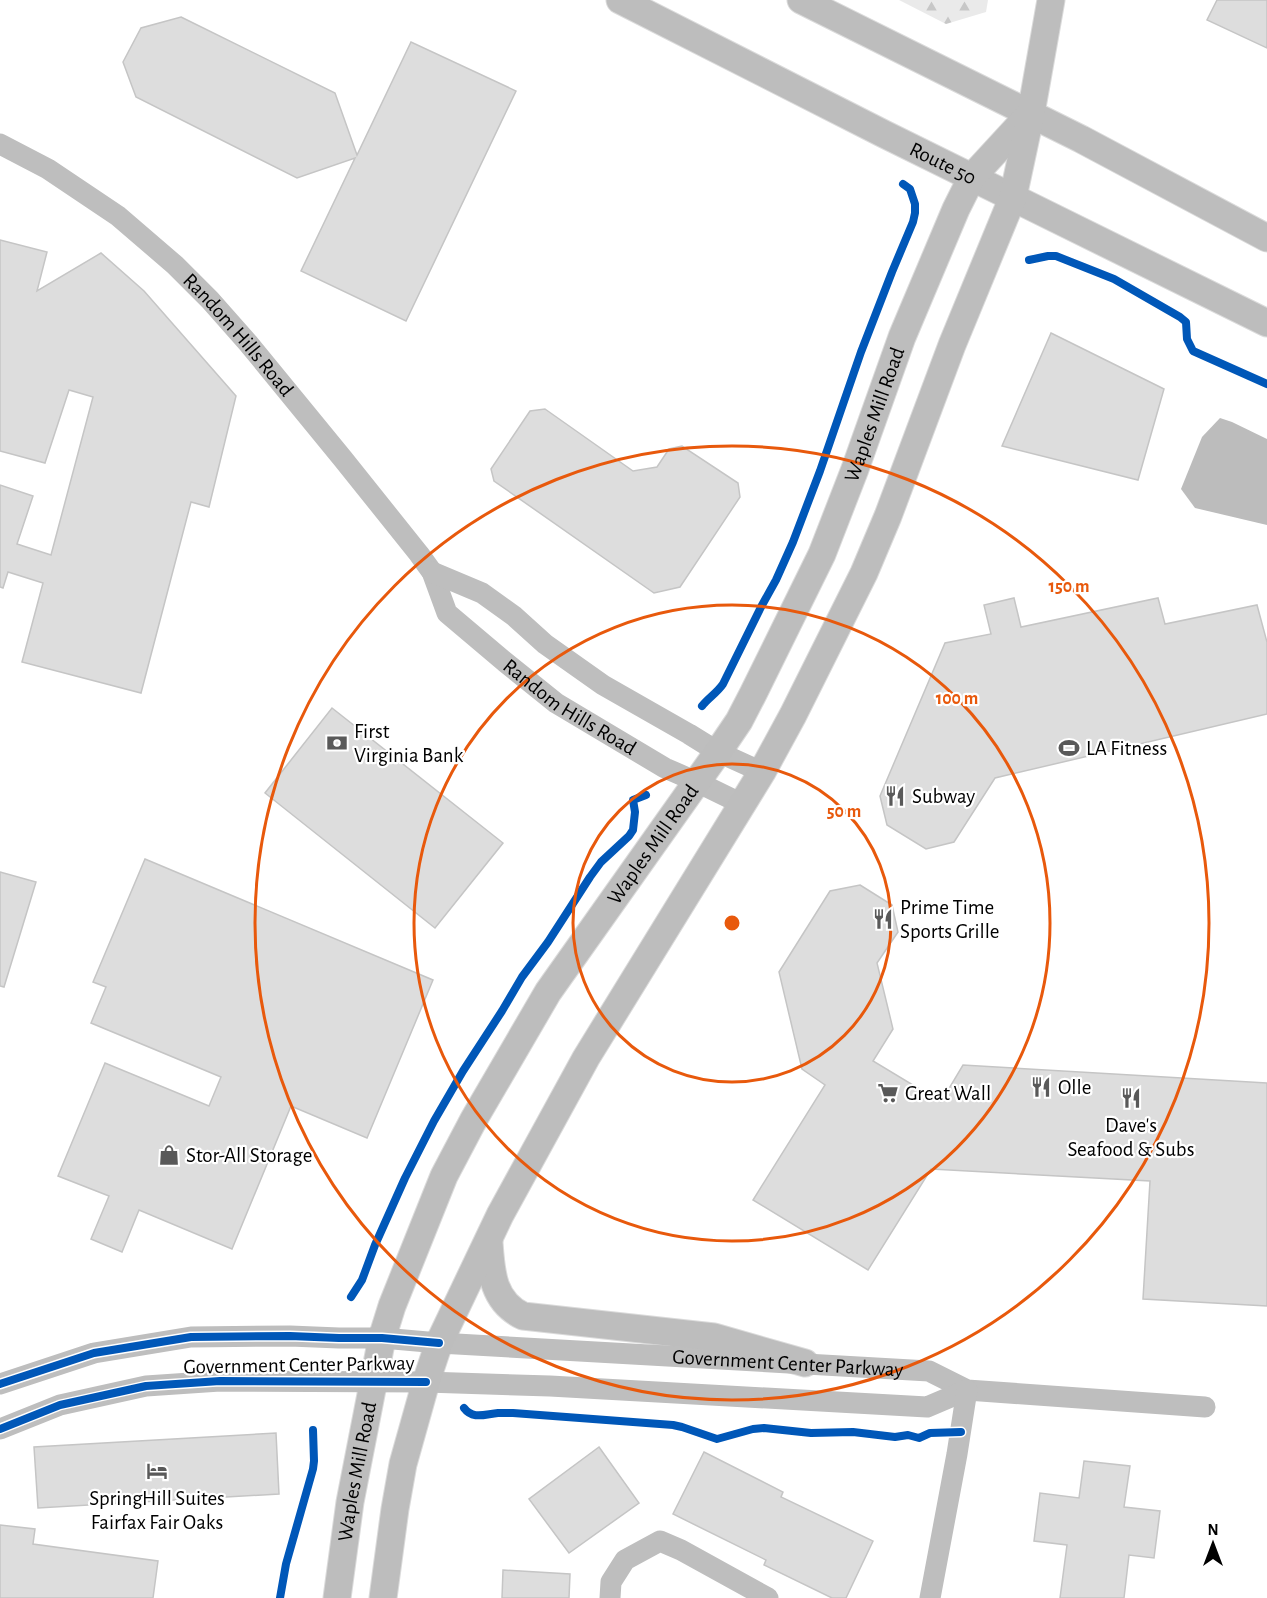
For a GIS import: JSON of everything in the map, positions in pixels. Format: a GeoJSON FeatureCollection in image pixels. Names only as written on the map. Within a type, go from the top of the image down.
{"type":"FeatureCollection","features":[{"type":"Feature","properties":{"kind":"main road","name":"Route 50"},"geometry":{"type":"LineString","coordinates":[[620,0],[1267,323]]}},
{"type":"Feature","properties":{"kind":"main road"},"geometry":{"type":"LineString","coordinates":[[801,0],[1081,139],[1267,238]]}},
{"type":"Feature","properties":{"kind":"main road","name":"Waples Mill Road"},"geometry":{"type":"LineString","coordinates":[[383,1598],[394,1509],[403,1464],[426,1382],[440,1343],[526,1166],[586,1058],[762,772],[793,715],[864,573],[888,516],[952,345],[1013,197],[1051,0]]}},
{"type":"Feature","properties":{"kind":"main road","name":"Waples Mill Road"},"geometry":{"type":"LineString","coordinates":[[338,1598],[350,1503],[382,1338],[392,1306],[444,1176],[496,1080],[548,992],[739,720],[822,554],[902,337],[956,209],[972,177],[1030,114]]}},
{"type":"Feature","properties":{"kind":"main road"},"geometry":{"type":"LineString","coordinates":[[489,1240],[490,1265],[495,1285],[513,1311],[523,1316],[714,1337],[805,1363]]}},
{"type":"Feature","properties":{"kind":"street","name":"Random Hills Road"},"geometry":{"type":"LineString","coordinates":[[0,144],[48,169],[118,216],[175,265],[210,300],[378,502],[432,572],[447,613],[556,702],[665,768],[742,804]]}},
{"type":"Feature","properties":{"kind":"street","name":"Random Hills Road"},"geometry":{"type":"LineString","coordinates":[[432,572],[483,593],[514,616],[545,644],[603,685],[718,752],[762,772]]}},
{"type":"Feature","properties":{"kind":"street","name":"Government Center Parkway"},"geometry":{"type":"LineString","coordinates":[[0,1384],[94,1353],[191,1337],[290,1336],[382,1338],[929,1371],[967,1390],[1204,1407]]}},
{"type":"Feature","properties":{"kind":"street","name":"Government Center Parkway"},"geometry":{"type":"LineString","coordinates":[[0,1429],[60,1405],[146,1386],[220,1381],[426,1382],[550,1386],[927,1407],[967,1390]]}},
{"type":"Feature","properties":{"kind":"street"},"geometry":{"type":"LineString","coordinates":[[930,1598],[967,1390]]}},
{"type":"Feature","properties":{"kind":"street"},"geometry":{"type":"LineString","coordinates":[[609,1598],[611,1581],[625,1560],[660,1541],[681,1550],[768,1598]]}},
{"type":"Feature","properties":{"kind":"green space"},"geometry":{"type":"Polygon","coordinates":[[[899,0],[988,0],[986,12],[946,24],[899,0]]]}},
{"type":"Feature","properties":{"kind":"shaded area"},"geometry":{"type":"Polygon","coordinates":[[[1220,418],[1267,439],[1267,525],[1195,508],[1181,489],[1202,437],[1220,418]]]}},
{"type":"Feature","properties":{"kind":"building"},"geometry":{"type":"Polygon","coordinates":[[[1217,0],[1267,0],[1267,48],[1207,20],[1217,0]]]}},
{"type":"Feature","properties":{"kind":"building"},"geometry":{"type":"Polygon","coordinates":[[[181,17],[335,93],[357,155],[411,42],[516,91],[406,321],[301,271],[355,158],[297,178],[136,97],[123,62],[141,28],[181,17]]]}},
{"type":"Feature","properties":{"kind":"building"},"geometry":{"type":"Polygon","coordinates":[[[0,240],[47,252],[37,291],[101,253],[144,291],[236,396],[209,507],[191,502],[141,693],[22,662],[43,583],[8,572],[3,588],[0,587],[0,485],[33,496],[17,544],[51,555],[93,397],[69,390],[45,463],[0,451],[0,240]]]}},
{"type":"Feature","properties":{"kind":"building"},"geometry":{"type":"Polygon","coordinates":[[[1051,333],[1164,389],[1138,480],[1002,446],[1051,333]]]}},
{"type":"Feature","properties":{"kind":"building"},"geometry":{"type":"Polygon","coordinates":[[[545,409],[633,471],[657,467],[669,449],[682,446],[738,483],[740,497],[680,587],[654,593],[494,481],[491,469],[530,411],[545,409]]]}},
{"type":"Feature","properties":{"kind":"building"},"geometry":{"type":"Polygon","coordinates":[[[1014,598],[1021,627],[1158,598],[1165,624],[1257,605],[1267,642],[1267,714],[995,778],[954,842],[926,849],[887,825],[880,796],[945,643],[991,634],[984,605],[1014,598]]]}},
{"type":"Feature","properties":{"kind":"building"},"geometry":{"type":"Polygon","coordinates":[[[332,708],[503,843],[435,928],[265,793],[332,708]]]}},
{"type":"Feature","properties":{"kind":"building"},"geometry":{"type":"Polygon","coordinates":[[[145,859],[433,980],[367,1138],[291,1106],[232,1249],[139,1210],[122,1252],[91,1239],[109,1196],[58,1176],[105,1063],[209,1106],[221,1077],[91,1023],[106,987],[93,982],[145,859]]]}},
{"type":"Feature","properties":{"kind":"building"},"geometry":{"type":"Polygon","coordinates":[[[0,872],[36,882],[4,987],[0,986],[0,872]]]}},
{"type":"Feature","properties":{"kind":"building"},"geometry":{"type":"Polygon","coordinates":[[[860,885],[892,905],[898,932],[877,963],[893,1029],[873,1061],[941,1102],[963,1065],[1267,1083],[1267,1306],[1143,1299],[1150,1181],[931,1169],[868,1270],[753,1200],[825,1085],[802,1069],[779,972],[830,891],[860,885]]]}},
{"type":"Feature","properties":{"kind":"building","name":"SpringHill Suites Fairfax Fair Oaks"},"geometry":{"type":"Polygon","coordinates":[[[276,1433],[279,1494],[38,1508],[34,1447],[276,1433]]]}},
{"type":"Feature","properties":{"kind":"building"},"geometry":{"type":"Polygon","coordinates":[[[599,1447],[639,1503],[569,1553],[529,1499],[599,1447]]]}},
{"type":"Feature","properties":{"kind":"building"},"geometry":{"type":"Polygon","coordinates":[[[704,1452],[783,1492],[781,1497],[873,1541],[846,1598],[832,1598],[764,1565],[766,1560],[673,1514],[704,1452]]]}},
{"type":"Feature","properties":{"kind":"building"},"geometry":{"type":"Polygon","coordinates":[[[1084,1461],[1130,1466],[1124,1507],[1160,1511],[1154,1558],[1129,1555],[1124,1598],[1060,1598],[1067,1545],[1034,1541],[1040,1493],[1079,1498],[1084,1461]]]}},
{"type":"Feature","properties":{"kind":"building"},"geometry":{"type":"Polygon","coordinates":[[[0,1525],[35,1529],[33,1544],[158,1561],[153,1598],[0,1598],[0,1525]]]}},
{"type":"Feature","properties":{"kind":"building"},"geometry":{"type":"Polygon","coordinates":[[[503,1570],[570,1574],[569,1598],[502,1598],[503,1570]]]}},
{"type":"Feature","properties":{"kind":"cycle path"},"geometry":{"type":"LineString","coordinates":[[702,706],[723,684],[793,542],[861,352],[913,222],[915,204],[910,189],[903,184]]}},
{"type":"Feature","properties":{"kind":"cycle path"},"geometry":{"type":"LineString","coordinates":[[1029,260],[1056,256],[1114,279],[1186,322],[1187,339],[1193,351],[1267,384]]}},
{"type":"Feature","properties":{"kind":"cycle path"},"geometry":{"type":"LineString","coordinates":[[351,1297],[362,1280],[405,1178],[463,1071],[522,977],[548,942],[590,877],[601,862],[633,830],[635,812],[633,800],[646,795]]}},
{"type":"Feature","properties":{"kind":"cycle path"},"geometry":{"type":"LineString","coordinates":[[0,1384],[94,1353],[191,1337],[382,1338],[439,1343]]}},
{"type":"Feature","properties":{"kind":"cycle path"},"geometry":{"type":"LineString","coordinates":[[0,1429],[60,1405],[146,1386],[220,1381],[426,1382]]}},
{"type":"Feature","properties":{"kind":"cycle path"},"geometry":{"type":"LineString","coordinates":[[464,1408],[475,1415],[513,1413],[673,1425],[717,1439],[764,1428],[811,1433],[853,1432],[895,1437],[908,1435],[919,1438],[930,1433],[961,1432]]}},
{"type":"Feature","properties":{"kind":"cycle path"},"geometry":{"type":"LineString","coordinates":[[280,1598],[286,1564],[313,1469],[313,1430]]}},
{"type":"Feature","properties":{"kind":"place","name":"First Virginia Bank"},"geometry":{"type":"Point","coordinates":[337,743]}},
{"type":"Feature","properties":{"kind":"place","name":"LA Fitness"},"geometry":{"type":"Point","coordinates":[1069,748]}},
{"type":"Feature","properties":{"kind":"place","name":"Subway"},"geometry":{"type":"Point","coordinates":[895,796]}},
{"type":"Feature","properties":{"kind":"place","name":"Prime Time Sports Grille"},"geometry":{"type":"Point","coordinates":[883,919]}},
{"type":"Feature","properties":{"kind":"place","name":"Olle"},"geometry":{"type":"Point","coordinates":[1041,1087]}},
{"type":"Feature","properties":{"kind":"place","name":"Great Wall"},"geometry":{"type":"Point","coordinates":[888,1093]}},
{"type":"Feature","properties":{"kind":"place","name":"Dave's Seafood & Subs"},"geometry":{"type":"Point","coordinates":[1131,1098]}},
{"type":"Feature","properties":{"kind":"place","name":"Stor-All Storage"},"geometry":{"type":"Point","coordinates":[169,1155]}},
{"type":"Feature","properties":{"kind":"place","name":"SpringHill Suites Fairfax Fair Oaks"},"geometry":{"type":"Point","coordinates":[157,1471]}}]}
